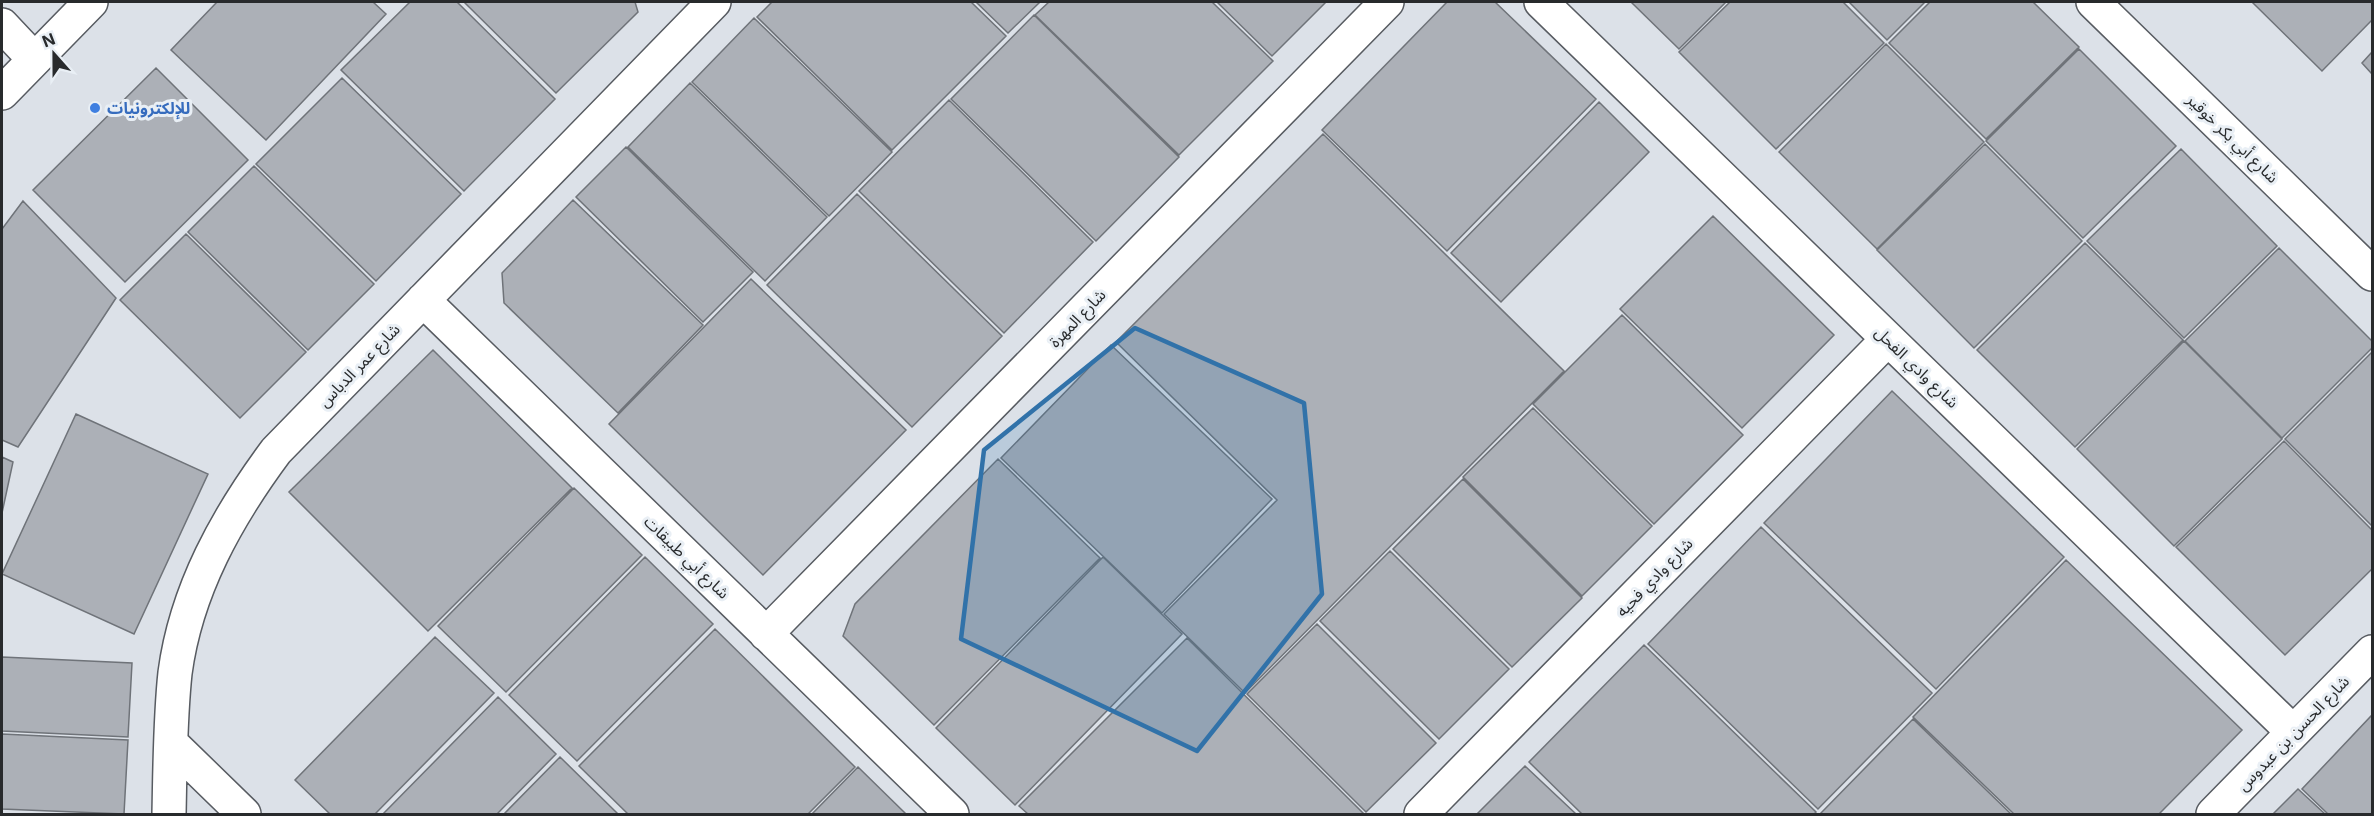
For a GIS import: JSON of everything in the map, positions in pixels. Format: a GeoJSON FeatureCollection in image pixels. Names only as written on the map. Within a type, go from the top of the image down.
{"type":"FeatureCollection","features":[{"type":"Feature","properties":{"kind":"street"},"geometry":{"type":"LineString","coordinates":[[2,93],[91,2]]}},
{"type":"Feature","properties":{"kind":"street","name":"شارع المهرة"},"geometry":{"type":"LineString","coordinates":[[766,634],[1387,2]]}},
{"type":"Feature","properties":{"kind":"street","name":"شارع وادي الفحل"},"geometry":{"type":"LineString","coordinates":[[1541,2],[2293,732]]}},
{"type":"Feature","properties":{"kind":"street","name":"شارع أبي بكر خوقير"},"geometry":{"type":"LineString","coordinates":[[2093,2],[2373,274]]}},
{"type":"Feature","properties":{"kind":"street","name":"شارع عمر الدباس"},"geometry":{"type":"LineString","coordinates":[[169,814],[175,672],[185,626],[200,580],[219,537],[245,492],[276,451],[423,300],[701,6]]}},
{"type":"Feature","properties":{"kind":"street"},"geometry":{"type":"LineString","coordinates":[[2,25],[34,60]]}},
{"type":"Feature","properties":{"kind":"street","name":"شارع أبي طبيقات"},"geometry":{"type":"LineString","coordinates":[[423,300],[952,814]]}},
{"type":"Feature","properties":{"kind":"street","name":"شارع وادي فحيه"},"geometry":{"type":"LineString","coordinates":[[1421,814],[1888,339]]}},
{"type":"Feature","properties":{"kind":"street","name":"شارع الحسن بن عبدوس"},"geometry":{"type":"LineString","coordinates":[[2213,814],[2373,652]]}},
{"type":"Feature","properties":{"kind":"street"},"geometry":{"type":"LineString","coordinates":[[171,743],[244,814]]}},
{"type":"Feature","properties":{"kind":"highlighted area"},"geometry":{"type":"Polygon","coordinates":[[[1135,328],[1304,403],[1322,594],[1197,751],[961,639],[984,450],[1135,328]]]}},
{"type":"Feature","properties":{"kind":"building"},"geometry":{"type":"Polygon","coordinates":[[[217,2],[373,2],[386,14],[266,140],[171,50],[217,2]]]}},
{"type":"Feature","properties":{"kind":"building"},"geometry":{"type":"Polygon","coordinates":[[[410,2],[457,2],[555,99],[464,191],[341,70],[410,2]]]}},
{"type":"Feature","properties":{"kind":"building"},"geometry":{"type":"Polygon","coordinates":[[[464,2],[635,2],[638,12],[556,93],[464,2]]]}},
{"type":"Feature","properties":{"kind":"building"},"geometry":{"type":"Polygon","coordinates":[[[772,2],[971,2],[1006,36],[892,150],[757,17],[772,2]]]}},
{"type":"Feature","properties":{"kind":"building"},"geometry":{"type":"Polygon","coordinates":[[[976,2],[1040,2],[1008,33],[976,2]]]}},
{"type":"Feature","properties":{"kind":"building"},"geometry":{"type":"Polygon","coordinates":[[[1049,2],[1212,2],[1273,61],[1179,155],[1035,15],[1049,2]]]}},
{"type":"Feature","properties":{"kind":"building"},"geometry":{"type":"Polygon","coordinates":[[[1217,2],[1326,2],[1272,56],[1217,2]]]}},
{"type":"Feature","properties":{"kind":"building"},"geometry":{"type":"Polygon","coordinates":[[[1447,2],[1495,2],[1596,99],[1447,251],[1322,130],[1447,2]]]}},
{"type":"Feature","properties":{"kind":"building"},"geometry":{"type":"Polygon","coordinates":[[[1631,2],[1726,2],[1679,49],[1631,2]]]}},
{"type":"Feature","properties":{"kind":"building"},"geometry":{"type":"Polygon","coordinates":[[[1730,2],[1843,2],[1884,43],[1776,149],[1679,52],[1730,2]]]}},
{"type":"Feature","properties":{"kind":"building"},"geometry":{"type":"Polygon","coordinates":[[[1849,2],[1925,2],[1887,40],[1849,2]]]}},
{"type":"Feature","properties":{"kind":"building"},"geometry":{"type":"Polygon","coordinates":[[[1930,2],[2033,2],[2079,47],[1986,139],[1889,43],[1930,2]]]}},
{"type":"Feature","properties":{"kind":"building"},"geometry":{"type":"Polygon","coordinates":[[[2252,2],[2372,2],[2372,20],[2322,71],[2252,2]]]}},
{"type":"Feature","properties":{"kind":"building"},"geometry":{"type":"Polygon","coordinates":[[[1034,15],[1179,157],[1096,241],[951,99],[1034,15]]]}},
{"type":"Feature","properties":{"kind":"building"},"geometry":{"type":"Polygon","coordinates":[[[754,18],[892,152],[829,216],[692,82],[754,18]]]}},
{"type":"Feature","properties":{"kind":"building"},"geometry":{"type":"Polygon","coordinates":[[[1886,44],[1984,142],[1877,249],[1779,152],[1886,44]]]}},
{"type":"Feature","properties":{"kind":"building"},"geometry":{"type":"Polygon","coordinates":[[[2079,49],[2176,146],[2083,238],[1986,141],[2079,49]]]}},
{"type":"Feature","properties":{"kind":"building"},"geometry":{"type":"Polygon","coordinates":[[[2372,52],[2372,74],[2362,63],[2372,52]]]}},
{"type":"Feature","properties":{"kind":"building"},"geometry":{"type":"Polygon","coordinates":[[[156,68],[248,160],[125,282],[33,190],[156,68]]]}},
{"type":"Feature","properties":{"kind":"building"},"geometry":{"type":"Polygon","coordinates":[[[342,78],[461,194],[376,281],[256,164],[342,78]]]}},
{"type":"Feature","properties":{"kind":"building"},"geometry":{"type":"Polygon","coordinates":[[[690,83],[827,217],[765,281],[628,147],[690,83]]]}},
{"type":"Feature","properties":{"kind":"building"},"geometry":{"type":"Polygon","coordinates":[[[949,100],[1093,242],[1004,333],[859,191],[949,100]]]}},
{"type":"Feature","properties":{"kind":"building"},"geometry":{"type":"Polygon","coordinates":[[[1599,102],[1649,152],[1501,302],[1451,253],[1599,102]]]}},
{"type":"Feature","properties":{"kind":"building"},"geometry":{"type":"Polygon","coordinates":[[[1323,134],[1564,371],[1245,693],[1164,614],[1277,500],[1116,342],[1323,134]]]}},
{"type":"Feature","properties":{"kind":"building"},"geometry":{"type":"Polygon","coordinates":[[[1985,144],[2082,241],[1974,348],[1877,250],[1985,144]]]}},
{"type":"Feature","properties":{"kind":"building"},"geometry":{"type":"Polygon","coordinates":[[[626,147],[753,272],[703,322],[576,197],[626,147]]]}},
{"type":"Feature","properties":{"kind":"building"},"geometry":{"type":"Polygon","coordinates":[[[2181,149],[2277,246],[2184,338],[2087,241],[2181,149]]]}},
{"type":"Feature","properties":{"kind":"building"},"geometry":{"type":"Polygon","coordinates":[[[254,166],[374,284],[308,350],[188,232],[254,166]]]}},
{"type":"Feature","properties":{"kind":"building"},"geometry":{"type":"Polygon","coordinates":[[[857,194],[1002,336],[912,427],[767,285],[857,194]]]}},
{"type":"Feature","properties":{"kind":"building"},"geometry":{"type":"Polygon","coordinates":[[[573,200],[703,325],[618,413],[504,303],[502,273],[573,200]]]}},
{"type":"Feature","properties":{"kind":"building"},"geometry":{"type":"Polygon","coordinates":[[[23,201],[116,298],[18,447],[2,440],[2,229],[23,201]]]}},
{"type":"Feature","properties":{"kind":"building"},"geometry":{"type":"Polygon","coordinates":[[[1713,216],[1834,335],[1742,428],[1620,309],[1713,216]]]}},
{"type":"Feature","properties":{"kind":"building"},"geometry":{"type":"Polygon","coordinates":[[[186,234],[306,352],[240,418],[120,300],[186,234]]]}},
{"type":"Feature","properties":{"kind":"building"},"geometry":{"type":"Polygon","coordinates":[[[2085,243],[2183,340],[2075,447],[1977,350],[2085,243]]]}},
{"type":"Feature","properties":{"kind":"building"},"geometry":{"type":"Polygon","coordinates":[[[2279,248],[2372,341],[2372,348],[2282,438],[2185,341],[2279,248]]]}},
{"type":"Feature","properties":{"kind":"building"},"geometry":{"type":"Polygon","coordinates":[[[751,279],[906,430],[763,575],[609,424],[751,279]]]}},
{"type":"Feature","properties":{"kind":"building"},"geometry":{"type":"Polygon","coordinates":[[[1622,315],[1743,435],[1654,524],[1533,404],[1622,315]]]}},
{"type":"Feature","properties":{"kind":"building"},"geometry":{"type":"Polygon","coordinates":[[[2184,341],[2282,439],[2174,546],[2077,449],[2184,341]]]}},
{"type":"Feature","properties":{"kind":"building"},"geometry":{"type":"Polygon","coordinates":[[[1111,345],[1272,499],[1162,613],[1001,458],[1111,345]]]}},
{"type":"Feature","properties":{"kind":"building"},"geometry":{"type":"Polygon","coordinates":[[[433,350],[572,488],[428,631],[289,492],[433,350]]]}},
{"type":"Feature","properties":{"kind":"building"},"geometry":{"type":"Polygon","coordinates":[[[2372,352],[2372,526],[2285,439],[2372,352]]]}},
{"type":"Feature","properties":{"kind":"building"},"geometry":{"type":"Polygon","coordinates":[[[1892,391],[2064,557],[1936,689],[1764,523],[1892,391]]]}},
{"type":"Feature","properties":{"kind":"building"},"geometry":{"type":"Polygon","coordinates":[[[1533,408],[1652,526],[1582,596],[1463,477],[1533,408]]]}},
{"type":"Feature","properties":{"kind":"building"},"geometry":{"type":"Polygon","coordinates":[[[76,414],[208,474],[134,634],[2,574],[76,414]]]}},
{"type":"Feature","properties":{"kind":"building"},"geometry":{"type":"Polygon","coordinates":[[[2284,441],[2372,530],[2372,569],[2285,655],[2176,547],[2284,441]]]}},
{"type":"Feature","properties":{"kind":"building"},"geometry":{"type":"Polygon","coordinates":[[[2,457],[13,462],[2,513],[2,457]]]}},
{"type":"Feature","properties":{"kind":"building"},"geometry":{"type":"Polygon","coordinates":[[[998,459],[1100,558],[934,725],[843,636],[855,604],[998,459]]]}},
{"type":"Feature","properties":{"kind":"building"},"geometry":{"type":"Polygon","coordinates":[[[1463,479],[1582,598],[1512,667],[1393,549],[1463,479]]]}},
{"type":"Feature","properties":{"kind":"building"},"geometry":{"type":"Polygon","coordinates":[[[574,488],[642,555],[506,692],[438,626],[574,488]]]}},
{"type":"Feature","properties":{"kind":"building"},"geometry":{"type":"Polygon","coordinates":[[[1761,527],[1932,693],[1818,809],[1648,644],[1761,527]]]}},
{"type":"Feature","properties":{"kind":"building"},"geometry":{"type":"Polygon","coordinates":[[[1390,551],[1509,669],[1439,739],[1320,621],[1390,551]]]}},
{"type":"Feature","properties":{"kind":"building"},"geometry":{"type":"Polygon","coordinates":[[[645,557],[713,624],[577,761],[509,695],[645,557]]]}},
{"type":"Feature","properties":{"kind":"building"},"geometry":{"type":"Polygon","coordinates":[[[1103,557],[1182,634],[1015,805],[936,728],[1103,557]]]}},
{"type":"Feature","properties":{"kind":"building"},"geometry":{"type":"Polygon","coordinates":[[[2066,560],[2242,730],[2159,814],[2014,814],[1913,717],[2066,560]]]}},
{"type":"Feature","properties":{"kind":"building"},"geometry":{"type":"Polygon","coordinates":[[[1317,624],[1436,743],[1366,812],[1247,694],[1317,624]]]}},
{"type":"Feature","properties":{"kind":"building"},"geometry":{"type":"Polygon","coordinates":[[[715,629],[855,767],[808,814],[628,814],[579,766],[715,629]]]}},
{"type":"Feature","properties":{"kind":"building"},"geometry":{"type":"Polygon","coordinates":[[[435,637],[494,693],[375,814],[330,814],[295,780],[435,637]]]}},
{"type":"Feature","properties":{"kind":"building"},"geometry":{"type":"Polygon","coordinates":[[[1187,638],[1364,814],[1028,814],[1019,806],[1187,638]]]}},
{"type":"Feature","properties":{"kind":"building"},"geometry":{"type":"Polygon","coordinates":[[[1644,645],[1816,812],[1814,814],[1582,814],[1529,762],[1644,645]]]}},
{"type":"Feature","properties":{"kind":"building"},"geometry":{"type":"Polygon","coordinates":[[[2,657],[132,663],[128,737],[2,731],[2,657]]]}},
{"type":"Feature","properties":{"kind":"building"},"geometry":{"type":"Polygon","coordinates":[[[498,697],[556,754],[497,814],[383,814],[498,697]]]}},
{"type":"Feature","properties":{"kind":"building"},"geometry":{"type":"Polygon","coordinates":[[[2372,715],[2372,814],[2328,814],[2302,789],[2372,715]]]}},
{"type":"Feature","properties":{"kind":"building"},"geometry":{"type":"Polygon","coordinates":[[[1913,719],[2011,814],[1822,814],[1913,719]]]}},
{"type":"Feature","properties":{"kind":"building"},"geometry":{"type":"Polygon","coordinates":[[[2,734],[128,740],[124,814],[2,809],[2,734]]]}},
{"type":"Feature","properties":{"kind":"building"},"geometry":{"type":"Polygon","coordinates":[[[560,757],[618,814],[504,814],[560,757]]]}},
{"type":"Feature","properties":{"kind":"building"},"geometry":{"type":"Polygon","coordinates":[[[1525,766],[1576,814],[1477,814],[1525,766]]]}},
{"type":"Feature","properties":{"kind":"building"},"geometry":{"type":"Polygon","coordinates":[[[858,767],[906,814],[812,814],[858,767]]]}},
{"type":"Feature","properties":{"kind":"building"},"geometry":{"type":"Polygon","coordinates":[[[2298,789],[2325,814],[2273,814],[2298,789]]]}},
{"type":"Feature","properties":{"kind":"place","name":"للإلكترونيات"},"geometry":{"type":"Point","coordinates":[95,108]}}]}
